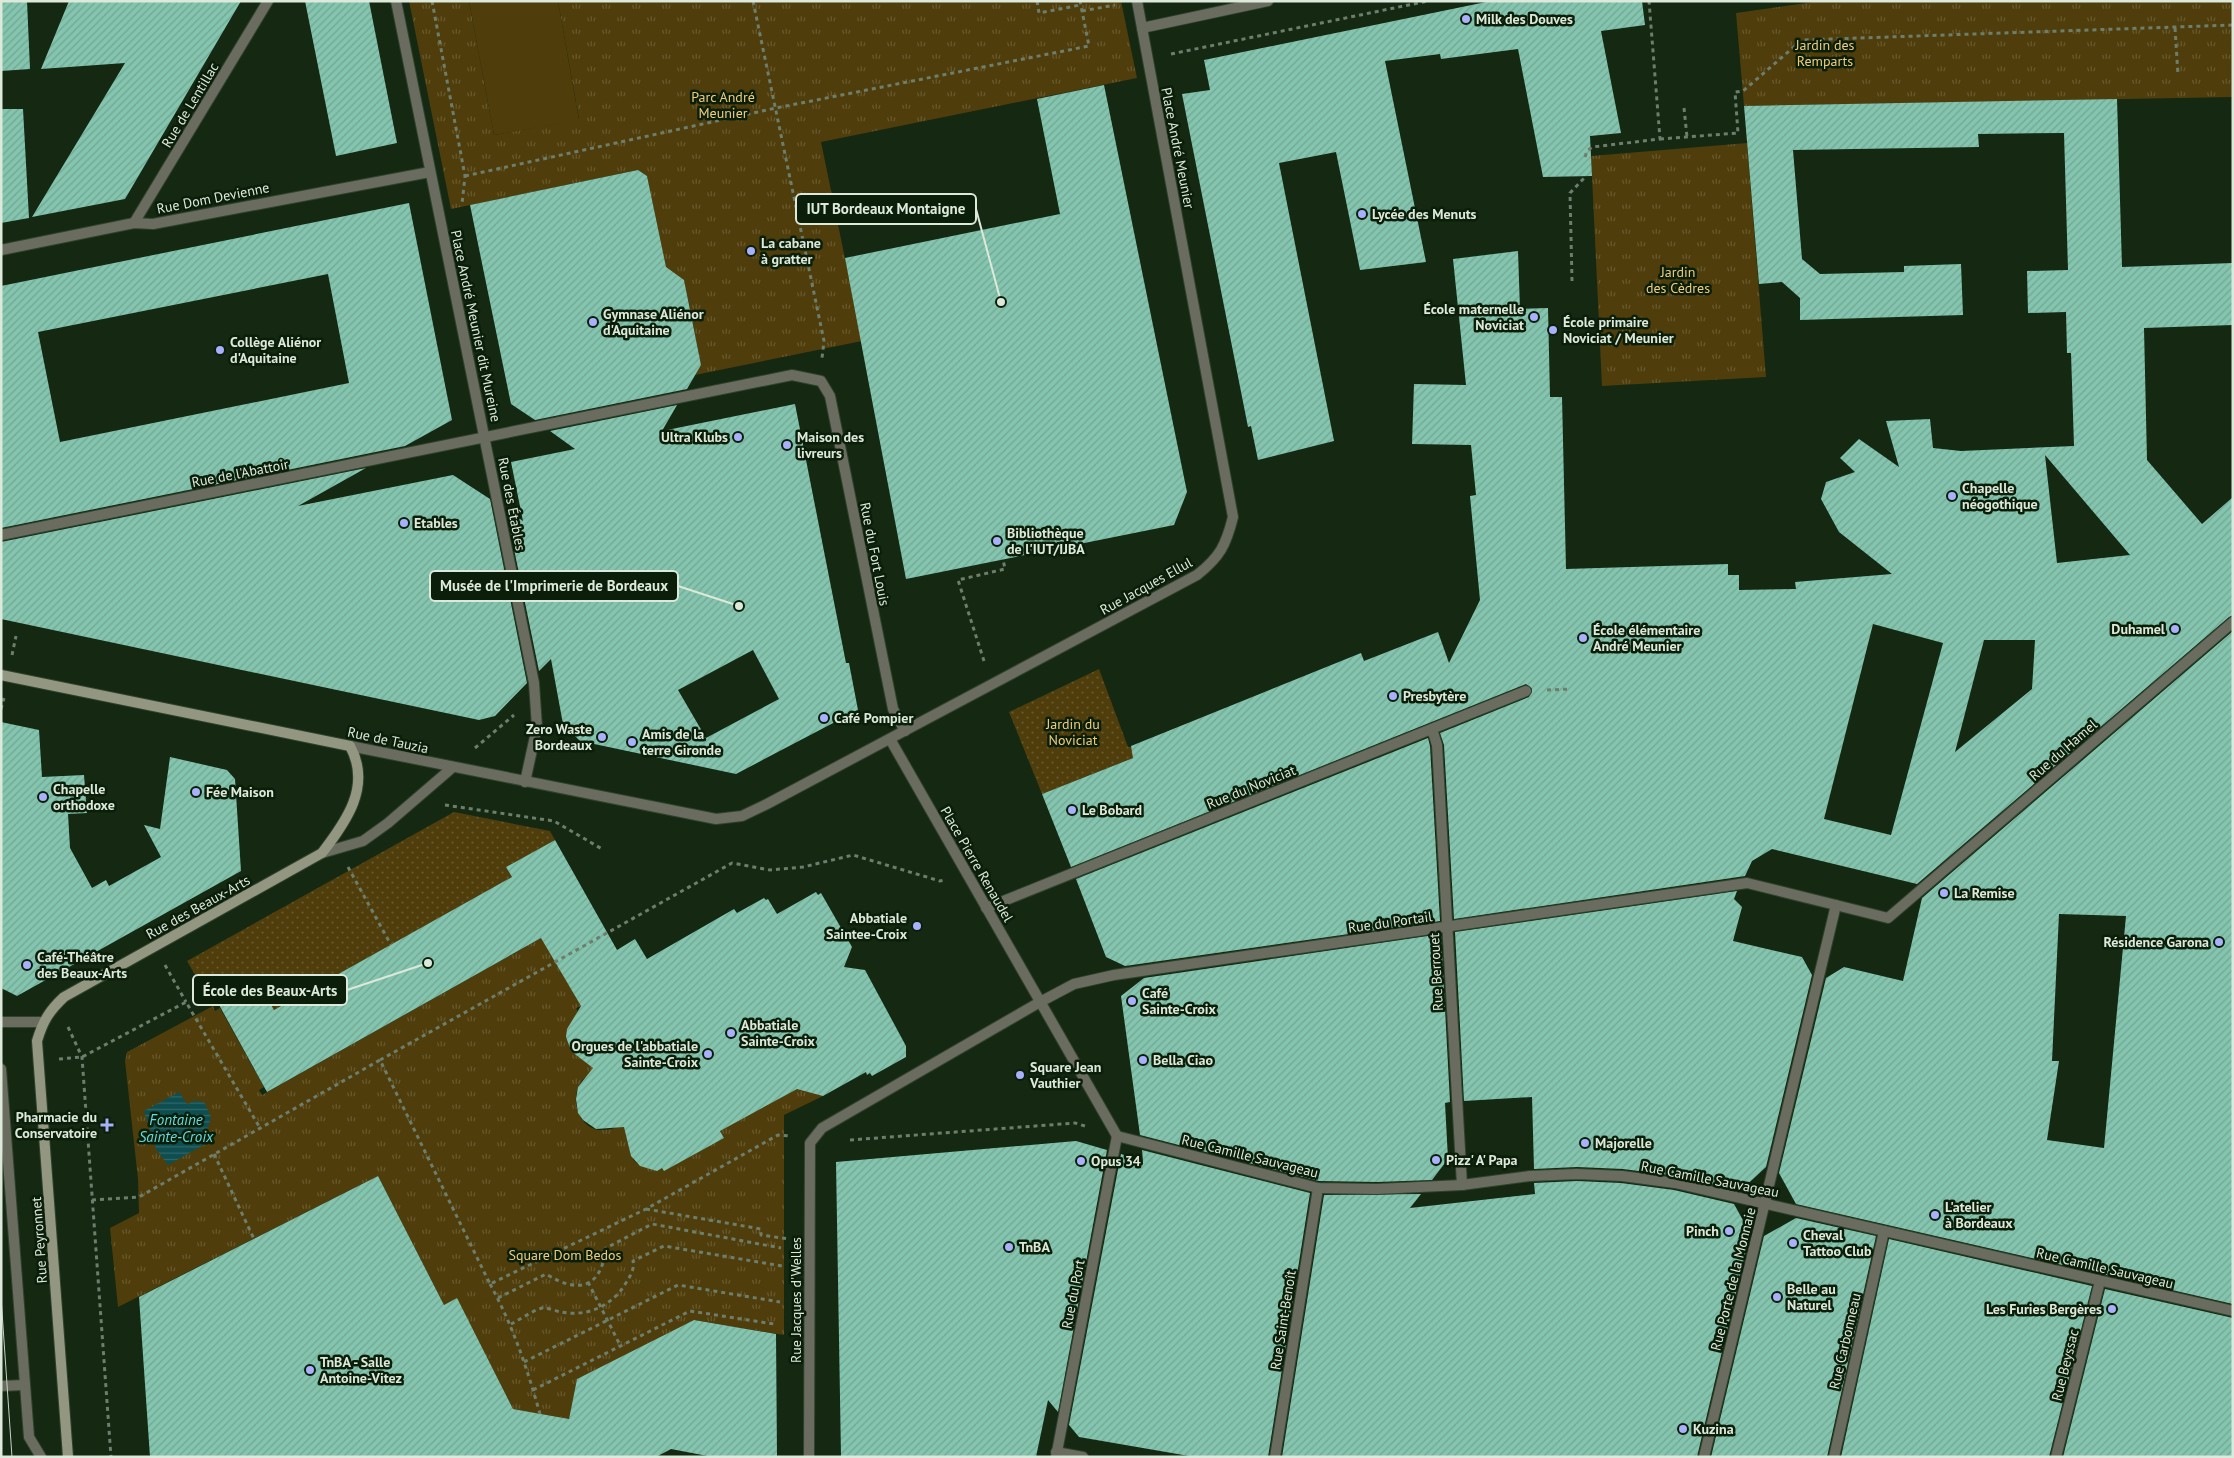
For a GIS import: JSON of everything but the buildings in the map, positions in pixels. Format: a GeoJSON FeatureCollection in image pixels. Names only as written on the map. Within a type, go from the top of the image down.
{"type":"FeatureCollection","features":[{"type":"Feature","properties":{"kind":"street","name":"Rue de Lentillac"},"geometry":{"type":"LineString","coordinates":[[134,223],[268,1]]}},
{"type":"Feature","properties":{"kind":"street","name":"Place André Meunier dit Mureine"},"geometry":{"type":"LineString","coordinates":[[396,1],[484,438],[792,375],[821,381]]}},
{"type":"Feature","properties":{"kind":"street","name":"Place André Meunier"},"geometry":{"type":"LineString","coordinates":[[1137,1],[1193,299]]}},
{"type":"Feature","properties":{"kind":"street"},"geometry":{"type":"LineString","coordinates":[[1142,28],[1268,1]]}},
{"type":"Feature","properties":{"kind":"street","name":"Rue Dom Devienne"},"geometry":{"type":"LineString","coordinates":[[1,250],[134,223],[153,224],[430,172]]}},
{"type":"Feature","properties":{"kind":"street","name":"Rue Jacques Ellul"},"geometry":{"type":"LineString","coordinates":[[905,731],[1197,575],[1213,562],[1226,544],[1233,517],[1193,299]]}},
{"type":"Feature","properties":{"kind":"street","name":"Rue du Fort Louis"},"geometry":{"type":"LineString","coordinates":[[821,381],[830,396],[893,709],[905,731]]}},
{"type":"Feature","properties":{"kind":"street","name":"Rue de l'Abattoir"},"geometry":{"type":"LineString","coordinates":[[1,535],[484,438]]}},
{"type":"Feature","properties":{"kind":"street","name":"Rue des Étables"},"geometry":{"type":"LineString","coordinates":[[484,438],[534,683],[537,727],[525,782]]}},
{"type":"Feature","properties":{"kind":"street","name":"Rue du Hamel"},"geometry":{"type":"LineString","coordinates":[[1836,905],[1888,918],[2233,622]]}},
{"type":"Feature","properties":{"kind":"street","name":"Rue de Tauzia"},"geometry":{"type":"LineString","coordinates":[[1,675],[716,819],[742,816],[890,739]]}},
{"type":"Feature","properties":{"kind":"street","name":"Rue du Noviciat"},"geometry":{"type":"LineString","coordinates":[[986,908],[1526,691]]}},
{"type":"Feature","properties":{"kind":"street","name":"Rue Berrouet"},"geometry":{"type":"LineString","coordinates":[[1432,729],[1437,745],[1462,1185]]}},
{"type":"Feature","properties":{"kind":"street"},"geometry":{"type":"LineString","coordinates":[[890,739],[905,731]]}},
{"type":"Feature","properties":{"kind":"street","name":"Place Pierre Renaudel"},"geometry":{"type":"LineString","coordinates":[[890,739],[1117,1136]]}},
{"type":"Feature","properties":{"kind":"street","name":"Rue des Beaux-Arts"},"geometry":{"type":"LineString","coordinates":[[322,853],[341,829],[355,798],[360,770],[350,746]]}},
{"type":"Feature","properties":{"kind":"street","name":"Rue des Beaux-Arts"},"geometry":{"type":"LineString","coordinates":[[42,1022],[50,1010],[64,997],[322,853],[363,840],[422,794],[452,767]]}},
{"type":"Feature","properties":{"kind":"street","name":"Rue du Portail"},"geometry":{"type":"LineString","coordinates":[[1040,1002],[1074,984],[1114,975],[1747,883],[1836,905]]}},
{"type":"Feature","properties":{"kind":"street","name":"Rue Porte de la Monnaie"},"geometry":{"type":"LineString","coordinates":[[1704,1457],[1836,905]]}},
{"type":"Feature","properties":{"kind":"street"},"geometry":{"type":"LineString","coordinates":[[810,1142],[822,1128],[1040,1002]]}},
{"type":"Feature","properties":{"kind":"street"},"geometry":{"type":"LineString","coordinates":[[1,1022],[42,1022]]}},
{"type":"Feature","properties":{"kind":"street","name":"Rue Peyronnet"},"geometry":{"type":"LineString","coordinates":[[42,1022],[37,1040],[68,1457]]}},
{"type":"Feature","properties":{"kind":"street"},"geometry":{"type":"LineString","coordinates":[[1,1069],[29,1437],[41,1457]]}},
{"type":"Feature","properties":{"kind":"street","name":"Rue Camille Sauvageau"},"geometry":{"type":"LineString","coordinates":[[1117,1136],[1318,1188],[1377,1189],[1462,1185],[1530,1176],[1577,1174],[1622,1176],[1675,1183],[2233,1312]]}},
{"type":"Feature","properties":{"kind":"street","name":"Rue du Port"},"geometry":{"type":"LineString","coordinates":[[1056,1454],[1117,1136]]}},
{"type":"Feature","properties":{"kind":"street","name":"Rue Jacques d'Welles"},"geometry":{"type":"LineString","coordinates":[[810,1142],[810,1457]]}},
{"type":"Feature","properties":{"kind":"street","name":"Rue Saint-Benoît"},"geometry":{"type":"LineString","coordinates":[[1275,1457],[1318,1188]]}},
{"type":"Feature","properties":{"kind":"street","name":"Rue Carbonneau"},"geometry":{"type":"LineString","coordinates":[[1834,1457],[1884,1231]]}},
{"type":"Feature","properties":{"kind":"street","name":"Rue Beyssac"},"geometry":{"type":"LineString","coordinates":[[2056,1457],[2100,1281]]}},
{"type":"Feature","properties":{"kind":"street"},"geometry":{"type":"LineString","coordinates":[[1,1386],[24,1385]]}},
{"type":"Feature","properties":{"kind":"street"},"geometry":{"type":"LineString","coordinates":[[1056,1454],[1083,1457]]}},
{"type":"Feature","properties":{"kind":"path"},"geometry":{"type":"LineString","coordinates":[[432,1],[465,176],[462,206]]}},
{"type":"Feature","properties":{"kind":"path"},"geometry":{"type":"LineString","coordinates":[[753,1],[824,341],[821,381]]}},
{"type":"Feature","properties":{"kind":"path"},"geometry":{"type":"LineString","coordinates":[[465,176],[776,108],[1089,46],[1080,3],[1039,13],[1037,1]]}},
{"type":"Feature","properties":{"kind":"path"},"geometry":{"type":"LineString","coordinates":[[1148,59],[1428,1]]}},
{"type":"Feature","properties":{"kind":"path"},"geometry":{"type":"LineString","coordinates":[[1649,1],[1660,139]]}},
{"type":"Feature","properties":{"kind":"path"},"geometry":{"type":"LineString","coordinates":[[1082,12],[1122,4]]}},
{"type":"Feature","properties":{"kind":"path"},"geometry":{"type":"LineString","coordinates":[[1586,157],[1587,151],[1592,147],[1738,133],[1735,92],[1743,91],[1802,40],[2233,25]]}},
{"type":"Feature","properties":{"kind":"path"},"geometry":{"type":"LineString","coordinates":[[2176,28],[2178,75]]}},
{"type":"Feature","properties":{"kind":"path"},"geometry":{"type":"LineString","coordinates":[[1684,108],[1687,137]]}},
{"type":"Feature","properties":{"kind":"path"},"geometry":{"type":"LineString","coordinates":[[1572,281],[1570,193],[1586,176]]}},
{"type":"Feature","properties":{"kind":"path"},"geometry":{"type":"LineString","coordinates":[[984,661],[958,580],[1006,569],[1003,559]]}},
{"type":"Feature","properties":{"kind":"path"},"geometry":{"type":"LineString","coordinates":[[452,767],[518,711],[534,683]]}},
{"type":"Feature","properties":{"kind":"path"},"geometry":{"type":"LineString","coordinates":[[422,794],[438,799],[445,805],[554,821],[602,849]]}},
{"type":"Feature","properties":{"kind":"path"},"geometry":{"type":"LineString","coordinates":[[92,1200],[139,1197],[607,931],[732,863],[770,870],[802,867],[853,855],[940,881],[964,868]]}},
{"type":"Feature","properties":{"kind":"path"},"geometry":{"type":"LineString","coordinates":[[347,864],[390,945]]}},
{"type":"Feature","properties":{"kind":"path"},"geometry":{"type":"LineString","coordinates":[[64,997],[68,1026],[82,1057],[111,1457]]}},
{"type":"Feature","properties":{"kind":"path"},"geometry":{"type":"LineString","coordinates":[[82,1057],[186,1002],[260,1128]]}},
{"type":"Feature","properties":{"kind":"path"},"geometry":{"type":"LineString","coordinates":[[380,1060],[511,1324],[540,1414]]}},
{"type":"Feature","properties":{"kind":"path"},"geometry":{"type":"LineString","coordinates":[[850,1140],[1076,1123],[1117,1136]]}},
{"type":"Feature","properties":{"kind":"path"},"geometry":{"type":"LineString","coordinates":[[490,1284],[646,1209],[778,1135],[810,1142]]}},
{"type":"Feature","properties":{"kind":"path"},"geometry":{"type":"LineString","coordinates":[[214,1154],[254,1239]]}},
{"type":"Feature","properties":{"kind":"path"},"geometry":{"type":"LineString","coordinates":[[646,1209],[761,1229],[761,1235],[784,1239],[809,1240]]}},
{"type":"Feature","properties":{"kind":"path"},"geometry":{"type":"LineString","coordinates":[[498,1298],[546,1274],[566,1285],[580,1286],[588,1282],[603,1269],[606,1248],[652,1224],[781,1248]]}},
{"type":"Feature","properties":{"kind":"path"},"geometry":{"type":"LineString","coordinates":[[511,1324],[544,1308],[570,1314],[592,1311],[600,1307],[616,1296],[622,1289],[632,1272],[633,1261],[664,1246],[782,1266]]}},
{"type":"Feature","properties":{"kind":"path"},"geometry":{"type":"LineString","coordinates":[[588,1282],[620,1345]]}},
{"type":"Feature","properties":{"kind":"path"},"geometry":{"type":"LineString","coordinates":[[524,1362],[678,1286],[780,1302]]}},
{"type":"Feature","properties":{"kind":"path"},"geometry":{"type":"LineString","coordinates":[[533,1390],[690,1311],[774,1324]]}},
{"type":"Feature","properties":{"kind":"green space","name":"Parc André Meunier"},"geometry":{"type":"Polygon","coordinates":[[[409,1],[469,1],[494,135],[579,119],[558,1],[1121,1],[1137,78],[821,142],[862,341],[695,375],[701,365],[684,280],[667,274],[647,176],[638,170],[451,209],[409,1]]]}},
{"type":"Feature","properties":{"kind":"green space"},"geometry":{"type":"Polygon","coordinates":[[[469,1],[558,1],[579,120],[494,135],[469,1]]]}},
{"type":"Feature","properties":{"kind":"green space","name":"Jardin des Remparts"},"geometry":{"type":"Polygon","coordinates":[[[1820,1],[2233,1],[2233,97],[1744,106],[1736,13],[1820,1]]]}},
{"type":"Feature","properties":{"kind":"green space","name":"Jardin des Cèdres"},"geometry":{"type":"Polygon","coordinates":[[[1747,143],[1766,377],[1602,386],[1591,156],[1747,143]]]}},
{"type":"Feature","properties":{"kind":"green space","name":"Jardin du Noviciat"},"geometry":{"type":"Polygon","coordinates":[[[1099,669],[1128,747],[1131,747],[1135,757],[1042,794],[1009,712],[1099,669]]]}},
{"type":"Feature","properties":{"kind":"green space"},"geometry":{"type":"Polygon","coordinates":[[[454,812],[550,831],[555,840],[506,867],[512,877],[274,1010],[258,981],[213,1006],[187,961],[454,812]]]}},
{"type":"Feature","properties":{"kind":"green space","name":"Square Dom Bedos"},"geometry":{"type":"Polygon","coordinates":[[[599,919],[617,950],[581,1006],[576,1008],[580,1016],[566,1037],[571,1051],[599,1069],[583,1080],[577,1093],[576,1100],[579,1114],[588,1126],[602,1130],[610,1129],[631,1120],[630,1152],[633,1159],[644,1166],[654,1167],[656,1171],[690,1152],[692,1156],[711,1140],[713,1144],[724,1138],[716,1123],[804,1074],[824,1092],[823,1096],[784,1115],[784,1335],[694,1320],[577,1379],[569,1419],[513,1409],[457,1299],[444,1305],[378,1176],[118,1307],[110,1228],[139,1213],[138,1179],[125,1061],[127,1052],[213,1006],[215,1011],[220,1008],[264,1087],[259,1090],[262,1095],[550,933],[599,919]]]}},
{"type":"Feature","properties":{"kind":"water","name":"Fontaine Sainte-Croix"},"geometry":{"type":"Polygon","coordinates":[[[179,1092],[187,1104],[194,1101],[204,1102],[211,1117],[208,1128],[201,1132],[207,1143],[168,1165],[156,1149],[144,1111],[179,1092]]]}},
{"type":"Feature","properties":{"kind":"tram line"},"geometry":{"type":"LineString","coordinates":[[1,1297],[12,1457]]}},
{"type":"Feature","properties":{"kind":"place","name":"Milk des Douves"},"geometry":{"type":"Point","coordinates":[1466,19]}},
{"type":"Feature","properties":{"kind":"place","name":"Lycée des Menuts"},"geometry":{"type":"Point","coordinates":[1362,214]}},
{"type":"Feature","properties":{"kind":"place","name":"La cabane à gratter"},"geometry":{"type":"Point","coordinates":[751,251]}},
{"type":"Feature","properties":{"kind":"place","name":"IUT Bordeaux Montaigne"},"geometry":{"type":"Point","coordinates":[1001,302]}},
{"type":"Feature","properties":{"kind":"place","name":"École maternelle Noviciat"},"geometry":{"type":"Point","coordinates":[1534,317]}},
{"type":"Feature","properties":{"kind":"place","name":"Gymnase Aliénor d'Aquitaine"},"geometry":{"type":"Point","coordinates":[593,322]}},
{"type":"Feature","properties":{"kind":"place","name":"École primaire Noviciat / Meunier"},"geometry":{"type":"Point","coordinates":[1553,330]}},
{"type":"Feature","properties":{"kind":"place","name":"Collège Aliénor d'Aquitaine"},"geometry":{"type":"Point","coordinates":[220,350]}},
{"type":"Feature","properties":{"kind":"place","name":"Ultra Klubs"},"geometry":{"type":"Point","coordinates":[738,437]}},
{"type":"Feature","properties":{"kind":"place","name":"Maison des livreurs"},"geometry":{"type":"Point","coordinates":[787,445]}},
{"type":"Feature","properties":{"kind":"place","name":"Chapelle néogothique"},"geometry":{"type":"Point","coordinates":[1952,496]}},
{"type":"Feature","properties":{"kind":"place","name":"Etables"},"geometry":{"type":"Point","coordinates":[404,523]}},
{"type":"Feature","properties":{"kind":"place","name":"Bibliothèque de l'IUT/IJBA"},"geometry":{"type":"Point","coordinates":[997,541]}},
{"type":"Feature","properties":{"kind":"place","name":"Musée de l'Imprimerie de Bordeaux"},"geometry":{"type":"Point","coordinates":[739,606]}},
{"type":"Feature","properties":{"kind":"place","name":"Duhamel"},"geometry":{"type":"Point","coordinates":[2175,629]}},
{"type":"Feature","properties":{"kind":"place","name":"École élémentaire André Meunier"},"geometry":{"type":"Point","coordinates":[1583,638]}},
{"type":"Feature","properties":{"kind":"place","name":"Presbytère"},"geometry":{"type":"Point","coordinates":[1393,696]}},
{"type":"Feature","properties":{"kind":"place","name":"Café Pompier"},"geometry":{"type":"Point","coordinates":[824,718]}},
{"type":"Feature","properties":{"kind":"place","name":"Zero Waste Bordeaux"},"geometry":{"type":"Point","coordinates":[602,737]}},
{"type":"Feature","properties":{"kind":"place","name":"Amis de la terre Gironde"},"geometry":{"type":"Point","coordinates":[632,742]}},
{"type":"Feature","properties":{"kind":"place","name":"Fée Maison"},"geometry":{"type":"Point","coordinates":[196,792]}},
{"type":"Feature","properties":{"kind":"place","name":"Chapelle orthodoxe"},"geometry":{"type":"Point","coordinates":[43,797]}},
{"type":"Feature","properties":{"kind":"place","name":"Le Bobard"},"geometry":{"type":"Point","coordinates":[1072,810]}},
{"type":"Feature","properties":{"kind":"place","name":"La Remise"},"geometry":{"type":"Point","coordinates":[1944,893]}},
{"type":"Feature","properties":{"kind":"place","name":"Abbatiale Saintee-Croix"},"geometry":{"type":"Point","coordinates":[917,926]}},
{"type":"Feature","properties":{"kind":"place","name":"Résidence Garona"},"geometry":{"type":"Point","coordinates":[2219,942]}},
{"type":"Feature","properties":{"kind":"place","name":"École des Beaux-Arts"},"geometry":{"type":"Point","coordinates":[428,963]}},
{"type":"Feature","properties":{"kind":"place","name":"Café-Théâtre des Beaux-Arts"},"geometry":{"type":"Point","coordinates":[27,965]}},
{"type":"Feature","properties":{"kind":"place","name":"Café Sainte-Croix"},"geometry":{"type":"Point","coordinates":[1132,1001]}},
{"type":"Feature","properties":{"kind":"place","name":"Abbatiale Sainte-Croix"},"geometry":{"type":"Point","coordinates":[731,1033]}},
{"type":"Feature","properties":{"kind":"place","name":"Orgues de l'abbatiale Sainte-Croix"},"geometry":{"type":"Point","coordinates":[708,1054]}},
{"type":"Feature","properties":{"kind":"place","name":"Bella Ciao"},"geometry":{"type":"Point","coordinates":[1143,1060]}},
{"type":"Feature","properties":{"kind":"place","name":"Square Jean Vauthier"},"geometry":{"type":"Point","coordinates":[1020,1075]}},
{"type":"Feature","properties":{"kind":"place","name":"Pharmacie du Conservatoire"},"geometry":{"type":"Point","coordinates":[107,1125]}},
{"type":"Feature","properties":{"kind":"place","name":"Majorelle"},"geometry":{"type":"Point","coordinates":[1585,1143]}},
{"type":"Feature","properties":{"kind":"place","name":"Pizz' A' Papa"},"geometry":{"type":"Point","coordinates":[1436,1160]}},
{"type":"Feature","properties":{"kind":"place","name":"Opus 34"},"geometry":{"type":"Point","coordinates":[1081,1161]}},
{"type":"Feature","properties":{"kind":"place","name":"L'atelier à Bordeaux"},"geometry":{"type":"Point","coordinates":[1935,1215]}},
{"type":"Feature","properties":{"kind":"place","name":"Pinch"},"geometry":{"type":"Point","coordinates":[1729,1231]}},
{"type":"Feature","properties":{"kind":"place","name":"Cheval Tattoo Club"},"geometry":{"type":"Point","coordinates":[1793,1243]}},
{"type":"Feature","properties":{"kind":"place","name":"TnBA"},"geometry":{"type":"Point","coordinates":[1009,1247]}},
{"type":"Feature","properties":{"kind":"place","name":"Belle au Naturel"},"geometry":{"type":"Point","coordinates":[1777,1297]}},
{"type":"Feature","properties":{"kind":"place","name":"Les Furies Bergères"},"geometry":{"type":"Point","coordinates":[2112,1309]}},
{"type":"Feature","properties":{"kind":"place","name":"TnBA - Salle Antoine-Vitez"},"geometry":{"type":"Point","coordinates":[310,1370]}},
{"type":"Feature","properties":{"kind":"place","name":"Kuzina"},"geometry":{"type":"Point","coordinates":[1683,1429]}}]}
